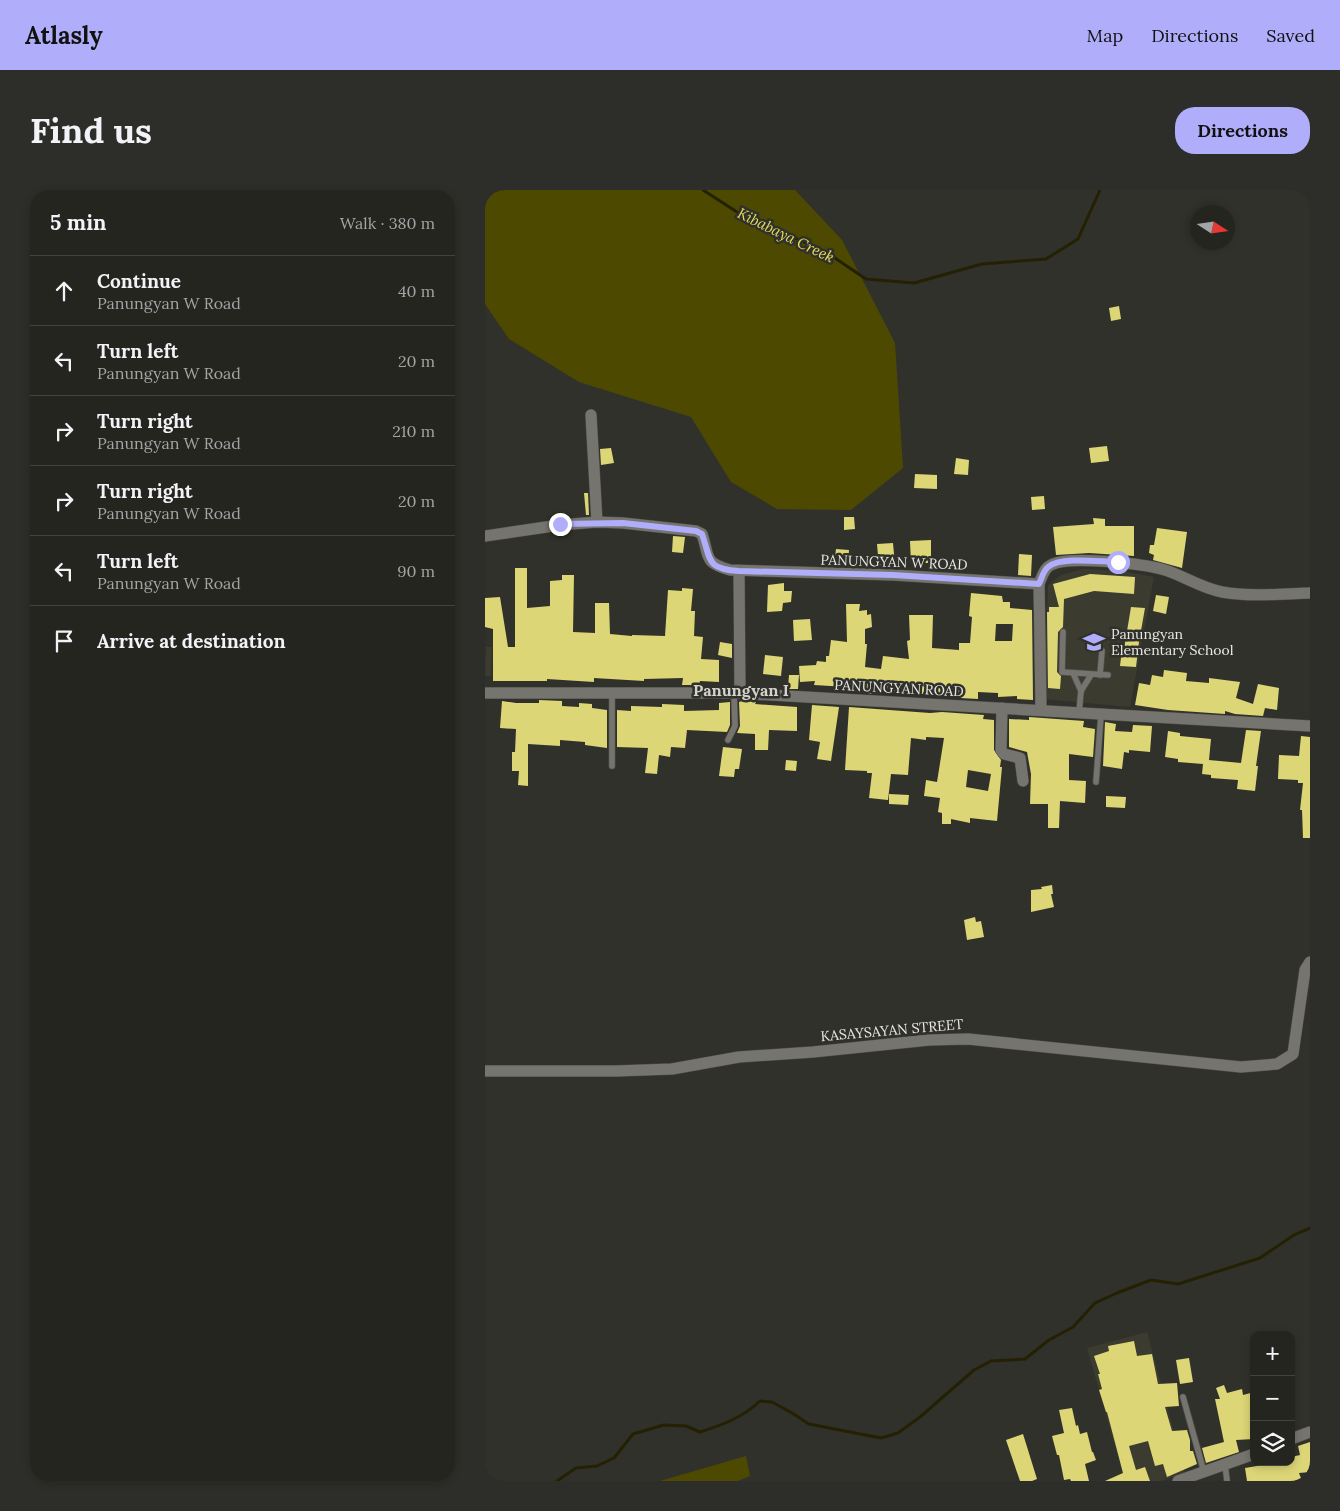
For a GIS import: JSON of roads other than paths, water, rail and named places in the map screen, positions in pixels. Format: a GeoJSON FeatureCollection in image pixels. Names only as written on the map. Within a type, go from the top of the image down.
{"type":"FeatureCollection","features":[{"type":"Feature","properties":{"kind":"street"},"geometry":{"type":"LineString","coordinates":[[591,415],[597,522]]}},
{"type":"Feature","properties":{"kind":"street","name":"PANUNGYAN W ROAD"},"geometry":{"type":"LineString","coordinates":[[485,536],[560,524],[623,523],[696,531],[702,534],[707,557],[712,564],[731,570],[893,575],[1039,584]]}},
{"type":"Feature","properties":{"kind":"street"},"geometry":{"type":"LineString","coordinates":[[1041,710],[1039,584],[1045,570],[1050,565],[1060,562],[1118,562],[1164,570],[1220,592],[1242,595],[1310,593]]}},
{"type":"Feature","properties":{"kind":"street"},"geometry":{"type":"LineString","coordinates":[[737,693],[739,571]]}},
{"type":"Feature","properties":{"kind":"street","name":"PANUNGYAN ROAD"},"geometry":{"type":"LineString","coordinates":[[485,692],[737,693],[1310,726]]}},
{"type":"Feature","properties":{"kind":"street"},"geometry":{"type":"LineString","coordinates":[[1002,708],[1001,750],[1004,754],[1020,758],[1023,781]]}},
{"type":"Feature","properties":{"kind":"street","name":"KASAYSAYAN STREET"},"geometry":{"type":"LineString","coordinates":[[485,1071],[616,1072],[672,1069],[749,1056],[968,1038],[1241,1067],[1277,1064],[1293,1054],[1305,970],[1310,962]]}},
{"type":"Feature","properties":{"kind":"street"},"geometry":{"type":"LineString","coordinates":[[1295,1438],[1310,1432]]}},
{"type":"Feature","properties":{"kind":"street"},"geometry":{"type":"LineString","coordinates":[[1178,1481],[1250,1455]]}},
{"type":"Feature","properties":{"kind":"lane"},"geometry":{"type":"LineString","coordinates":[[1063,632],[1062,672],[1108,676]]}},
{"type":"Feature","properties":{"kind":"lane"},"geometry":{"type":"LineString","coordinates":[[1100,675],[1102,651]]}},
{"type":"Feature","properties":{"kind":"lane"},"geometry":{"type":"LineString","coordinates":[[1073,673],[1081,691]]}},
{"type":"Feature","properties":{"kind":"lane"},"geometry":{"type":"LineString","coordinates":[[1079,713],[1081,691],[1091,675]]}},
{"type":"Feature","properties":{"kind":"lane"},"geometry":{"type":"LineString","coordinates":[[612,693],[612,766]]}},
{"type":"Feature","properties":{"kind":"lane"},"geometry":{"type":"LineString","coordinates":[[728,740],[735,726],[737,693]]}},
{"type":"Feature","properties":{"kind":"lane"},"geometry":{"type":"LineString","coordinates":[[1096,782],[1101,715]]}},
{"type":"Feature","properties":{"kind":"lane"},"geometry":{"type":"LineString","coordinates":[[1183,1397],[1204,1472]]}},
{"type":"Feature","properties":{"kind":"lane"},"geometry":{"type":"LineString","coordinates":[[1225,1464],[1227,1481]]}},
{"type":"Feature","properties":{"kind":"waterway","name":"Kibabaya Creek"},"geometry":{"type":"LineString","coordinates":[[703,190],[737,212],[826,252],[866,279],[914,283],[982,264],[1046,259],[1078,239],[1100,190]]}},
{"type":"Feature","properties":{"kind":"waterway"},"geometry":{"type":"LineString","coordinates":[[557,1481],[576,1468],[597,1466],[614,1458],[633,1434],[664,1425],[686,1426],[700,1432],[724,1424],[760,1401],[772,1402],[809,1424],[881,1438],[898,1433],[920,1417],[974,1370],[991,1361],[1025,1359],[1049,1340],[1073,1327],[1095,1303],[1151,1280],[1178,1284],[1260,1258],[1294,1235],[1310,1228]]}},
{"type":"Feature","properties":{"kind":"place","name":"Panungyan Elementary School"},"geometry":{"type":"Point","coordinates":[1094,642]}},
{"type":"Feature","properties":{"kind":"district","name":"Panungyan I"},"geometry":{"type":"Point","coordinates":[741,690]}}]}
